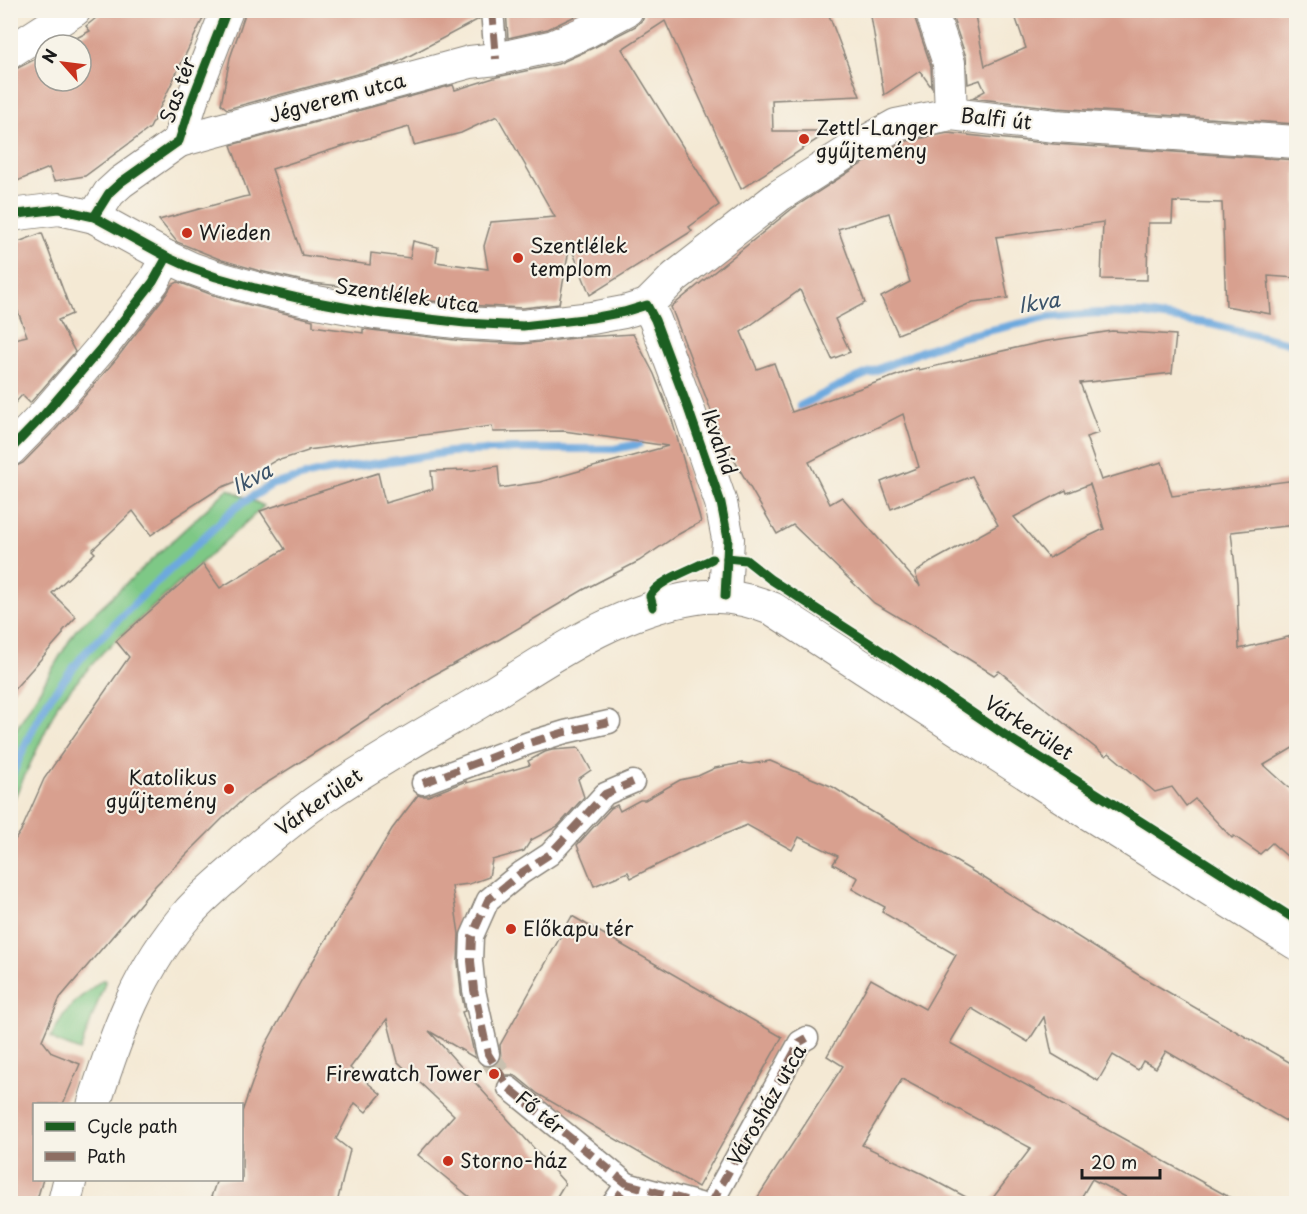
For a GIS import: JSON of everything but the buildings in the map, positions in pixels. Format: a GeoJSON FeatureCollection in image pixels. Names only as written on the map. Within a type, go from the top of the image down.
{"type":"FeatureCollection","features":[{"type":"Feature","properties":{"kind":"street"},"geometry":{"type":"LineString","coordinates":[[10,52],[75,10]]}},
{"type":"Feature","properties":{"kind":"street","name":"Sas tér"},"geometry":{"type":"LineString","coordinates":[[94,217],[109,193],[121,182],[179,141],[192,100],[227,10]]}},
{"type":"Feature","properties":{"kind":"street"},"geometry":{"type":"LineString","coordinates":[[492,10],[496,59]]}},
{"type":"Feature","properties":{"kind":"street","name":"Jégverem utca"},"geometry":{"type":"LineString","coordinates":[[179,141],[470,62],[496,59],[554,46],[627,10]]}},
{"type":"Feature","properties":{"kind":"street"},"geometry":{"type":"LineString","coordinates":[[931,10],[949,63],[951,114]]}},
{"type":"Feature","properties":{"kind":"street","name":"Balfi út"},"geometry":{"type":"LineString","coordinates":[[647,305],[675,277],[780,195],[849,151],[896,126],[951,114],[1055,126],[1296,142]]}},
{"type":"Feature","properties":{"kind":"street"},"geometry":{"type":"LineString","coordinates":[[10,214],[59,209],[94,217],[167,257],[153,282],[103,345],[43,416],[10,450]]}},
{"type":"Feature","properties":{"kind":"street","name":"Szentlélek utca"},"geometry":{"type":"LineString","coordinates":[[167,257],[216,277],[306,300],[376,313],[465,323],[523,326],[592,318],[647,305]]}},
{"type":"Feature","properties":{"kind":"street","name":"Ikvahíd"},"geometry":{"type":"LineString","coordinates":[[647,305],[655,320],[688,408],[721,503],[728,539],[726,596]]}},
{"type":"Feature","properties":{"kind":"street","name":"Várkerület"},"geometry":{"type":"LineString","coordinates":[[93,1103],[116,1036],[151,963],[170,935],[190,912],[267,840],[330,792],[399,748],[604,626],[653,607],[695,597],[726,596],[752,601],[773,609],[1093,816],[1296,943]]}},
{"type":"Feature","properties":{"kind":"street"},"geometry":{"type":"LineString","coordinates":[[423,783],[529,743],[609,722]]}},
{"type":"Feature","properties":{"kind":"street"},"geometry":{"type":"LineString","coordinates":[[488,1054],[474,990],[471,961],[472,936],[488,900],[550,854],[605,794],[633,782]]}},
{"type":"Feature","properties":{"kind":"street","name":"Városház utca"},"geometry":{"type":"LineString","coordinates":[[711,1203],[800,1042],[807,1038]]}},
{"type":"Feature","properties":{"kind":"street","name":"Fő tér"},"geometry":{"type":"LineString","coordinates":[[509,1088],[627,1184],[700,1203]]}},
{"type":"Feature","properties":{"kind":"street"},"geometry":{"type":"LineString","coordinates":[[64,1203],[70,1181]]}},
{"type":"Feature","properties":{"kind":"street"},"geometry":{"type":"LineString","coordinates":[[613,1203],[627,1184]]}},
{"type":"Feature","properties":{"kind":"green space"},"geometry":{"type":"Polygon","coordinates":[[[228,489],[264,506],[103,652],[59,702],[11,805],[11,738],[75,631],[228,489]]]}},
{"type":"Feature","properties":{"kind":"green space"},"geometry":{"type":"Polygon","coordinates":[[[102,980],[105,982],[80,1051],[57,1042],[51,1037],[64,1014],[102,980]]]}},
{"type":"Feature","properties":{"kind":"waterway","name":"Ikva"},"geometry":{"type":"LineString","coordinates":[[800,406],[847,382],[961,337],[1049,317],[1097,313],[1144,314],[1211,324],[1296,345]]}},
{"type":"Feature","properties":{"kind":"waterway","name":"Ikva"},"geometry":{"type":"LineString","coordinates":[[10,779],[49,699],[85,653],[236,507],[271,485],[320,472],[450,452],[514,449],[614,449],[639,444]]}},
{"type":"Feature","properties":{"kind":"tunnel"},"geometry":{"type":"LineString","coordinates":[[488,1054],[509,1088]]}},
{"type":"Feature","properties":{"kind":"marked path"},"geometry":{"type":"LineString","coordinates":[[492,10],[496,59]]}},
{"type":"Feature","properties":{"kind":"marked path"},"geometry":{"type":"LineString","coordinates":[[423,783],[529,743],[609,722]]}},
{"type":"Feature","properties":{"kind":"marked path"},"geometry":{"type":"LineString","coordinates":[[613,1204],[627,1184],[509,1088],[488,1054],[474,990],[471,961],[472,936],[488,900],[521,873],[550,854],[605,794],[633,782]]}},
{"type":"Feature","properties":{"kind":"marked path"},"geometry":{"type":"LineString","coordinates":[[711,1204],[800,1042],[807,1038]]}},
{"type":"Feature","properties":{"kind":"marked path"},"geometry":{"type":"LineString","coordinates":[[627,1184],[700,1204]]}},
{"type":"Feature","properties":{"kind":"cycle path"},"geometry":{"type":"LineString","coordinates":[[94,217],[109,193],[121,182],[179,141],[192,100],[227,10]]}},
{"type":"Feature","properties":{"kind":"cycle path"},"geometry":{"type":"LineString","coordinates":[[10,215],[59,209],[94,217],[167,257],[216,277],[306,300],[376,313],[465,323],[523,326],[592,318],[647,305],[655,320],[688,408],[721,503],[728,539],[725,596]]}},
{"type":"Feature","properties":{"kind":"cycle path"},"geometry":{"type":"LineString","coordinates":[[10,450],[43,416],[103,346],[153,282],[167,257]]}},
{"type":"Feature","properties":{"kind":"cycle path"},"geometry":{"type":"LineString","coordinates":[[727,558],[746,560],[770,579],[1008,737],[1296,920]]}},
{"type":"Feature","properties":{"kind":"cycle path"},"geometry":{"type":"LineString","coordinates":[[653,607],[650,596],[660,585],[712,559]]}},
{"type":"Feature","properties":{"kind":"place","name":"Zettl-Langer gyűjtemény"},"geometry":{"type":"Point","coordinates":[804,139]}},
{"type":"Feature","properties":{"kind":"place","name":"Wieden"},"geometry":{"type":"Point","coordinates":[187,233]}},
{"type":"Feature","properties":{"kind":"place","name":"Szentlélek templom"},"geometry":{"type":"Point","coordinates":[518,258]}},
{"type":"Feature","properties":{"kind":"place","name":"Katolikus gyűjtemény"},"geometry":{"type":"Point","coordinates":[229,789]}},
{"type":"Feature","properties":{"kind":"place","name":"Előkapu tér"},"geometry":{"type":"Point","coordinates":[511,929]}},
{"type":"Feature","properties":{"kind":"place","name":"Firewatch Tower"},"geometry":{"type":"Point","coordinates":[494,1074]}},
{"type":"Feature","properties":{"kind":"place","name":"Storno-ház"},"geometry":{"type":"Point","coordinates":[448,1161]}}]}
